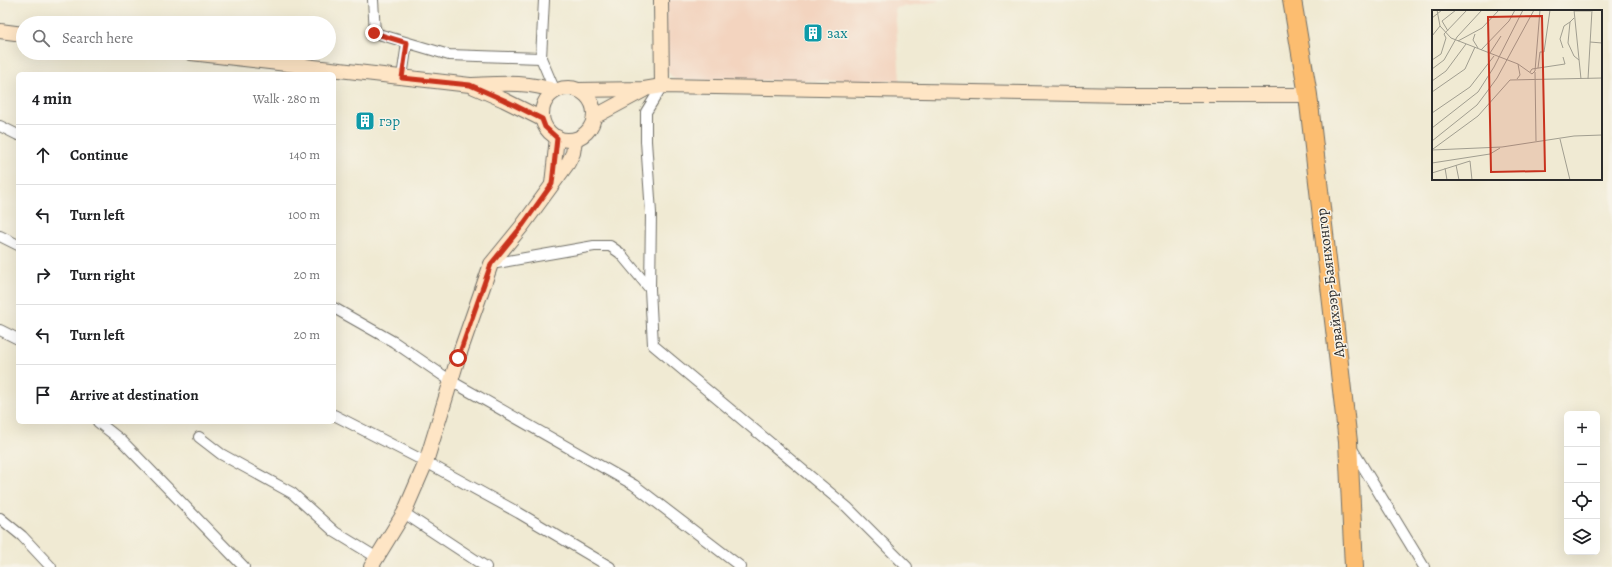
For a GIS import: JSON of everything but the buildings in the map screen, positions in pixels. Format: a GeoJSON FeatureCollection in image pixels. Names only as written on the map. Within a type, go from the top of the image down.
{"type":"FeatureCollection","features":[{"type":"Feature","properties":{"kind":"highway","name":"Арвайхээр-Баянхонгор"},"geometry":{"type":"LineString","coordinates":[[1292,0],[1308,95],[1348,442],[1354,567]]}},
{"type":"Feature","properties":{"kind":"street"},"geometry":{"type":"LineString","coordinates":[[373,0],[374,33],[449,55],[541,58]]}},
{"type":"Feature","properties":{"kind":"street"},"geometry":{"type":"LineString","coordinates":[[544,0],[541,58],[555,91]]}},
{"type":"Feature","properties":{"kind":"street"},"geometry":{"type":"LineString","coordinates":[[661,0],[662,86],[646,112],[646,141],[651,213],[650,289],[653,345],[847,507],[907,567]]}},
{"type":"Feature","properties":{"kind":"street"},"geometry":{"type":"LineString","coordinates":[[0,31],[16,33]]}},
{"type":"Feature","properties":{"kind":"street"},"geometry":{"type":"LineString","coordinates":[[402,78],[407,43]]}},
{"type":"Feature","properties":{"kind":"street"},"geometry":{"type":"LineString","coordinates":[[250,60],[470,85],[506,83],[538,85],[555,91]]}},
{"type":"Feature","properties":{"kind":"street"},"geometry":{"type":"LineString","coordinates":[[470,85],[542,119]]}},
{"type":"Feature","properties":{"kind":"street"},"geometry":{"type":"LineString","coordinates":[[576,140],[557,138],[545,127],[542,119],[544,103],[555,91],[563,88],[578,90],[644,90],[662,86],[1126,95],[1308,95]]}},
{"type":"Feature","properties":{"kind":"street"},"geometry":{"type":"LineString","coordinates":[[199,437],[221,454],[292,493],[335,532],[374,562],[404,513],[426,462],[451,381],[491,264],[522,226],[552,184],[573,153],[576,140],[587,131],[594,116],[590,101],[585,94],[578,90]]}},
{"type":"Feature","properties":{"kind":"street"},"geometry":{"type":"LineString","coordinates":[[594,116],[644,90]]}},
{"type":"Feature","properties":{"kind":"street"},"geometry":{"type":"LineString","coordinates":[[0,126],[16,134]]}},
{"type":"Feature","properties":{"kind":"street"},"geometry":{"type":"LineString","coordinates":[[552,184],[557,138]]}},
{"type":"Feature","properties":{"kind":"street"},"geometry":{"type":"LineString","coordinates":[[0,236],[16,244]]}},
{"type":"Feature","properties":{"kind":"street"},"geometry":{"type":"LineString","coordinates":[[491,264],[594,246],[610,246],[620,253],[650,289]]}},
{"type":"Feature","properties":{"kind":"street"},"geometry":{"type":"LineString","coordinates":[[336,309],[394,342],[451,381],[634,485],[741,567]]}},
{"type":"Feature","properties":{"kind":"street"},"geometry":{"type":"LineString","coordinates":[[0,330],[16,338]]}},
{"type":"Feature","properties":{"kind":"street"},"geometry":{"type":"LineString","coordinates":[[336,416],[426,462],[519,513],[610,567]]}},
{"type":"Feature","properties":{"kind":"street"},"geometry":{"type":"LineString","coordinates":[[100,424],[122,442],[244,567]]}},
{"type":"Feature","properties":{"kind":"street"},"geometry":{"type":"LineString","coordinates":[[1348,442],[1424,567]]}},
{"type":"Feature","properties":{"kind":"street"},"geometry":{"type":"LineString","coordinates":[[404,513],[486,567]]}},
{"type":"Feature","properties":{"kind":"street"},"geometry":{"type":"LineString","coordinates":[[0,518],[22,536],[51,567]]}},
{"type":"Feature","properties":{"kind":"shaded area","name":"зах"},"geometry":{"type":"Polygon","coordinates":[[[665,0],[938,1],[895,8],[900,81],[676,80],[666,70],[665,0]]]}},
{"type":"Feature","properties":{"kind":"place","name":"зах"},"geometry":{"type":"Point","coordinates":[813,33]}},
{"type":"Feature","properties":{"kind":"place","name":"гэр"},"geometry":{"type":"Point","coordinates":[365,121]}},
{"type":"Feature","properties":{"kind":"route"},"geometry":{"type":"LineString","coordinates":[[374,33],[407,43],[402,78],[470,85],[542,119],[545,127],[557,138],[552,184],[522,226],[491,264],[458,358]]}}]}
